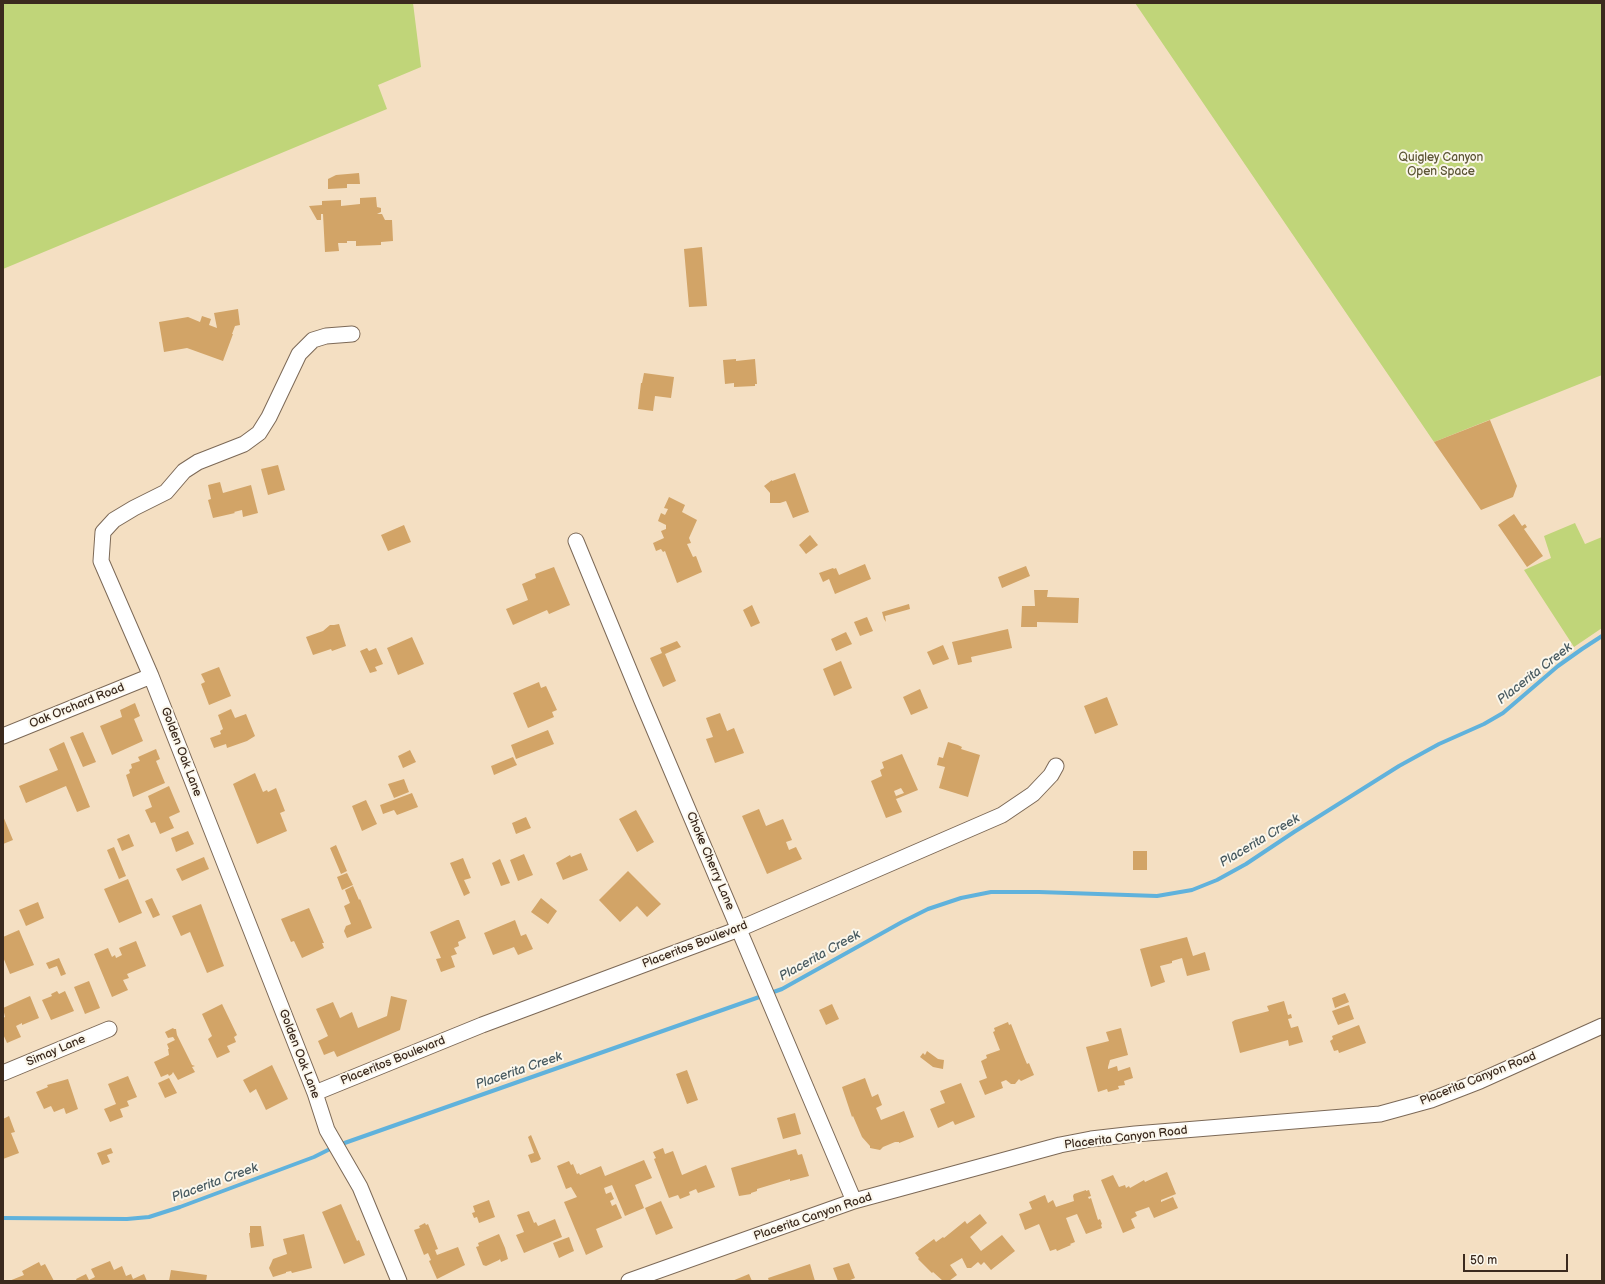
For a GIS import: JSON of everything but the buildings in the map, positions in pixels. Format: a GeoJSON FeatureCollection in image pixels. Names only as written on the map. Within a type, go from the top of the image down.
{"type":"FeatureCollection","features":[{"type":"Feature","properties":{"kind":"street","name":"Golden Oak Lane"},"geometry":{"type":"LineString","coordinates":[[352,334],[326,336],[312,340],[299,354],[269,417],[259,433],[244,444],[198,462],[184,471],[166,492],[114,520],[103,532],[100,561],[151,676],[315,1093],[327,1130],[360,1187],[399,1281]]}},
{"type":"Feature","properties":{"kind":"street","name":"Choke Cherry Lane"},"geometry":{"type":"LineString","coordinates":[[576,541],[854,1202]]}},
{"type":"Feature","properties":{"kind":"street","name":"Oak Orchard Road"},"geometry":{"type":"LineString","coordinates":[[3,736],[151,676]]}},
{"type":"Feature","properties":{"kind":"street","name":"Placeritos Boulevard"},"geometry":{"type":"LineString","coordinates":[[315,1093],[482,1025],[739,929],[1002,815],[1033,794],[1051,775],[1056,766]]}},
{"type":"Feature","properties":{"kind":"street","name":"Placerita Canyon Road"},"geometry":{"type":"LineString","coordinates":[[629,1281],[854,1202],[1060,1145],[1135,1134],[1380,1114],[1431,1100],[1473,1084],[1602,1026]]}},
{"type":"Feature","properties":{"kind":"street","name":"Simay Lane"},"geometry":{"type":"LineString","coordinates":[[3,1073],[109,1029]]}},
{"type":"Feature","properties":{"kind":"green space"},"geometry":{"type":"Polygon","coordinates":[[[3,3],[413,3],[421,67],[378,85],[387,109],[3,269],[3,3]]]}},
{"type":"Feature","properties":{"kind":"green space","name":"Quigley Canyon Open Space"},"geometry":{"type":"Polygon","coordinates":[[[1135,3],[1602,3],[1602,375],[1434,442],[1135,3]]]}},
{"type":"Feature","properties":{"kind":"green space"},"geometry":{"type":"Polygon","coordinates":[[[1575,523],[1585,544],[1602,537],[1602,628],[1574,647],[1524,570],[1551,558],[1544,536],[1575,523]]]}},
{"type":"Feature","properties":{"kind":"waterway","name":"Placerita Creek"},"geometry":{"type":"LineString","coordinates":[[3,1218],[127,1219],[149,1217],[180,1207],[314,1157],[336,1146],[782,989],[902,922],[928,909],[961,898],[991,892],[1157,896],[1192,890],[1217,880],[1246,864],[1399,766],[1439,744],[1484,724],[1503,713],[1558,666],[1602,636]]}}]}
